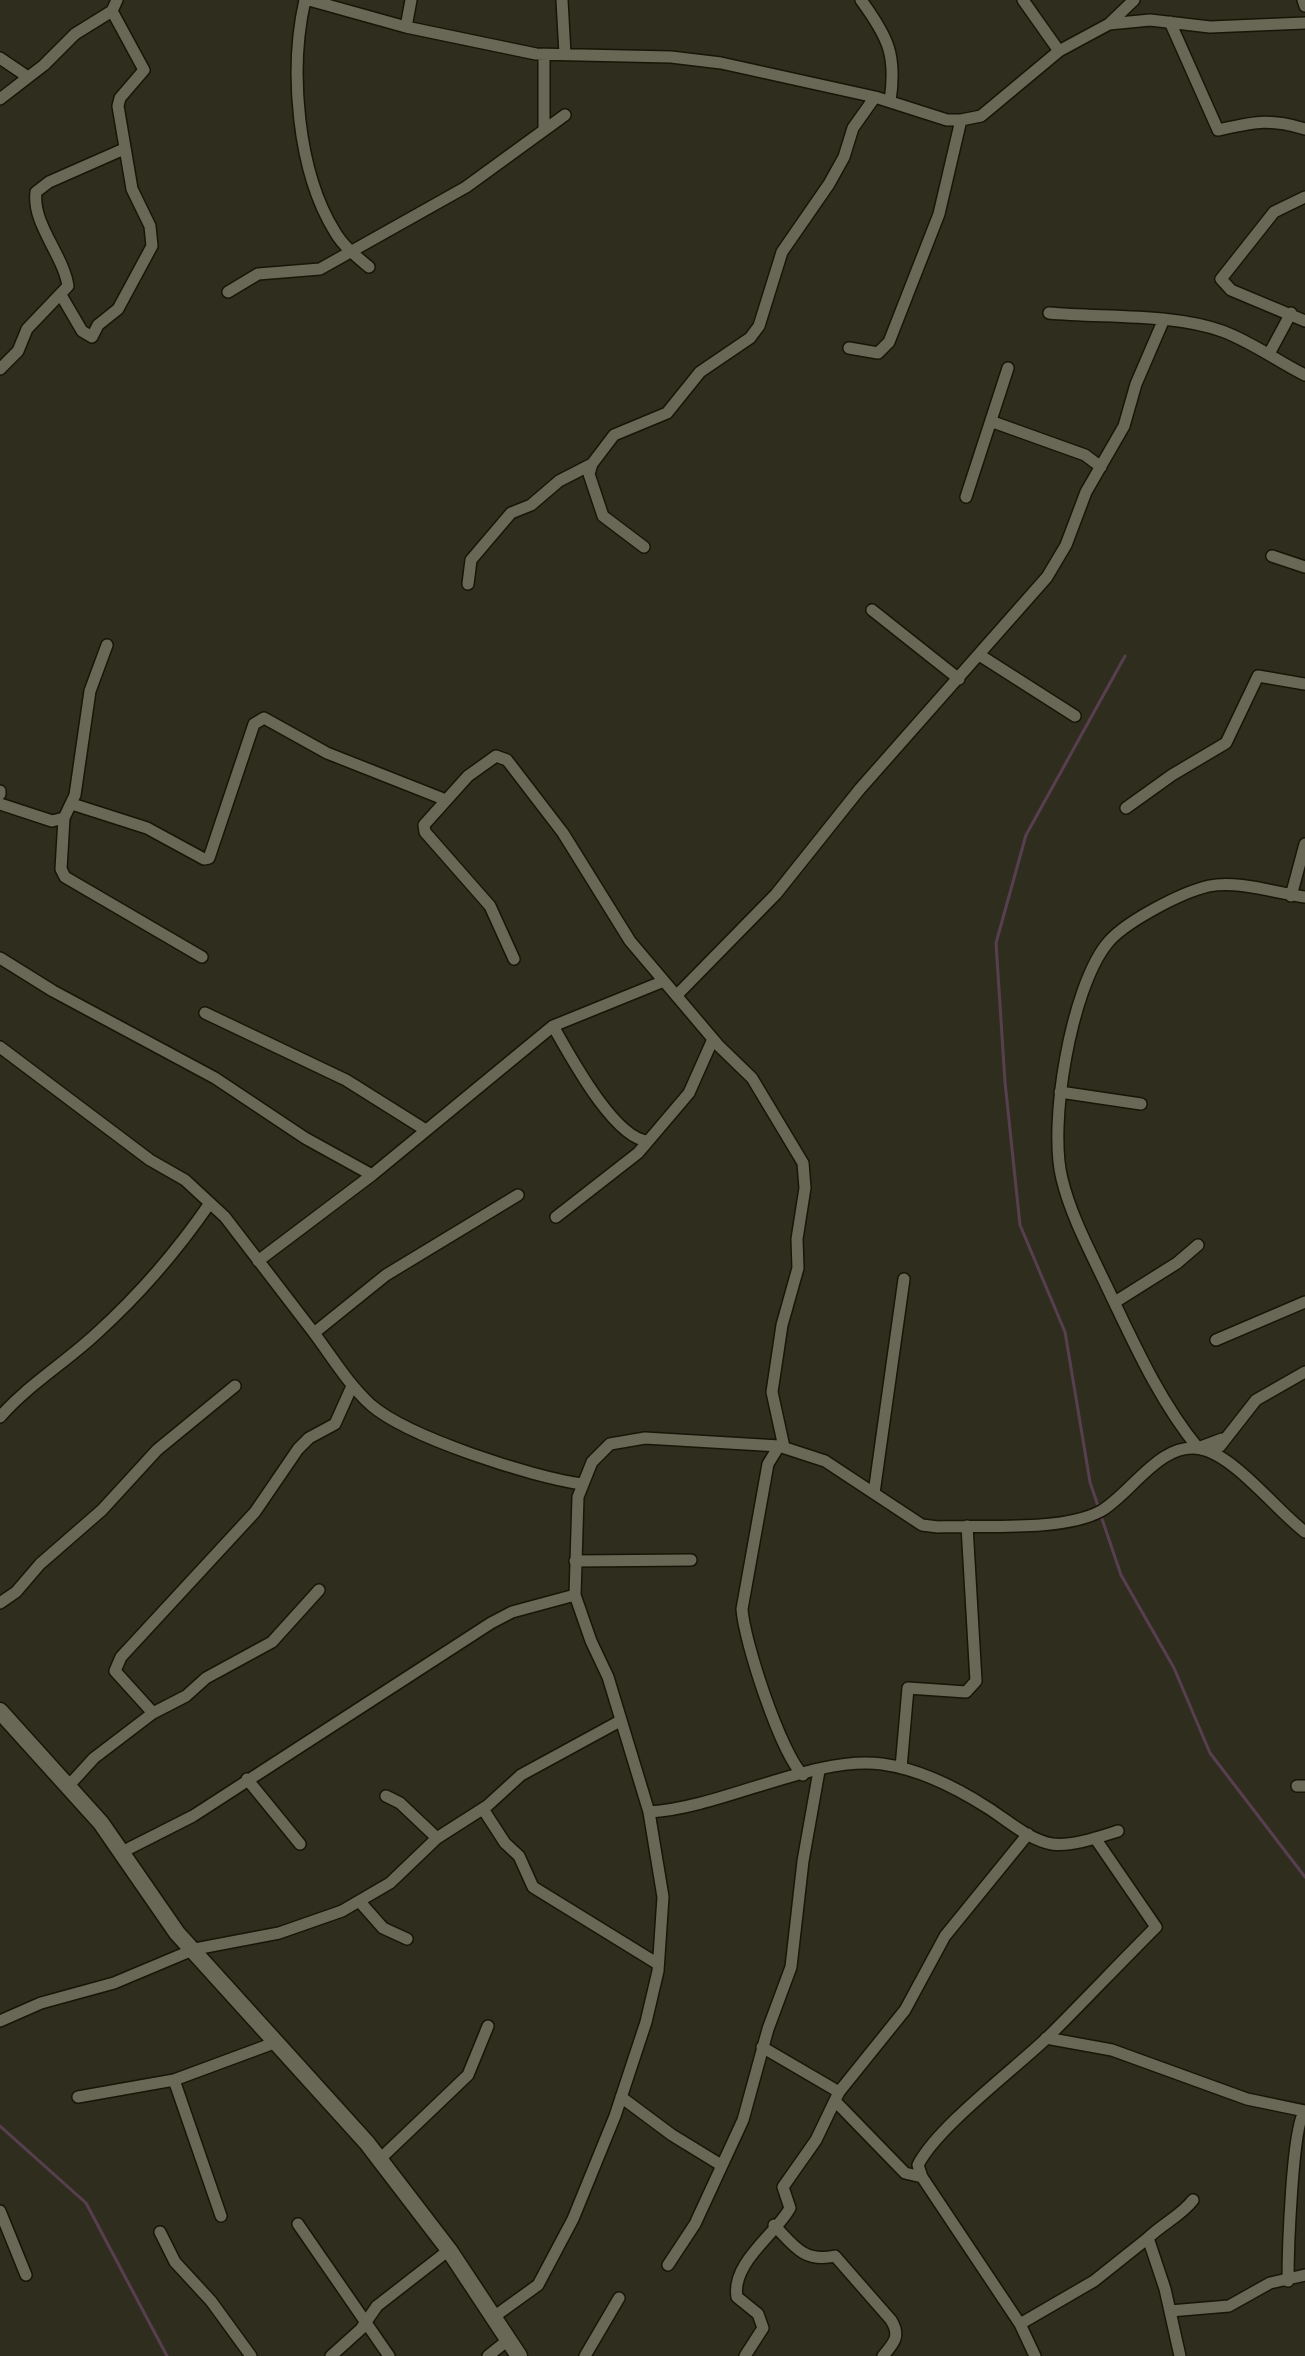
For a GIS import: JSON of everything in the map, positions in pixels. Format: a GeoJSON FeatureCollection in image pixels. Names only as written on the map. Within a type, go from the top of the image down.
{"type":"FeatureCollection","features":[{"type":"Feature","properties":{"kind":"street"},"geometry":{"type":"LineString","coordinates":[[369,267],[351,251],[325,215],[300,126],[296,36],[307,0],[406,27],[544,54],[671,57],[721,63],[875,97],[947,120],[981,116],[1059,51],[1109,24],[1134,0]]}},
{"type":"Feature","properties":{"kind":"street"},"geometry":{"type":"LineString","coordinates":[[406,27],[411,0]]}},
{"type":"Feature","properties":{"kind":"street"},"geometry":{"type":"LineString","coordinates":[[562,0],[565,54]]}},
{"type":"Feature","properties":{"kind":"street"},"geometry":{"type":"LineString","coordinates":[[861,0],[889,43],[894,71],[890,101]]}},
{"type":"Feature","properties":{"kind":"street"},"geometry":{"type":"LineString","coordinates":[[1023,0],[1059,51]]}},
{"type":"Feature","properties":{"kind":"street"},"geometry":{"type":"LineString","coordinates":[[0,99],[75,34],[114,5],[144,70],[120,98],[124,149],[132,189],[150,226],[150,251],[137,268],[118,309],[98,325],[92,337],[82,331],[61,295]]}},
{"type":"Feature","properties":{"kind":"street"},"geometry":{"type":"LineString","coordinates":[[1109,24],[1150,20],[1210,27],[1305,23]]}},
{"type":"Feature","properties":{"kind":"street"},"geometry":{"type":"LineString","coordinates":[[1170,22],[1218,130],[1259,120],[1288,122],[1305,129]]}},
{"type":"Feature","properties":{"kind":"street"},"geometry":{"type":"LineString","coordinates":[[544,54],[544,128]]}},
{"type":"Feature","properties":{"kind":"street"},"geometry":{"type":"LineString","coordinates":[[0,58],[28,77]]}},
{"type":"Feature","properties":{"kind":"street"},"geometry":{"type":"LineString","coordinates":[[644,547],[603,516],[589,474],[592,464],[614,435],[667,413],[700,372],[750,338],[759,326],[782,252],[829,184],[844,157],[853,128],[875,97]]}},
{"type":"Feature","properties":{"kind":"street"},"geometry":{"type":"LineString","coordinates":[[228,292],[258,274],[320,269],[466,187],[565,115]]}},
{"type":"Feature","properties":{"kind":"street"},"geometry":{"type":"LineString","coordinates":[[849,348],[878,353],[889,342],[939,214],[961,120]]}},
{"type":"Feature","properties":{"kind":"street"},"geometry":{"type":"LineString","coordinates":[[0,369],[18,351],[27,329],[68,286],[65,269],[34,206],[36,192],[49,182],[124,149]]}},
{"type":"Feature","properties":{"kind":"street"},"geometry":{"type":"LineString","coordinates":[[1305,197],[1274,212],[1221,279],[1231,290],[1305,321]]}},
{"type":"Feature","properties":{"kind":"street"},"geometry":{"type":"LineString","coordinates":[[1049,313],[1107,319],[1164,319],[1220,330],[1305,375]]}},
{"type":"Feature","properties":{"kind":"street"},"geometry":{"type":"LineString","coordinates":[[1269,354],[1291,313]]}},
{"type":"Feature","properties":{"kind":"street"},"geometry":{"type":"LineString","coordinates":[[677,995],[776,894],[859,790],[981,656],[1047,577],[1066,545],[1077,511],[1124,426],[1136,384],[1164,319]]}},
{"type":"Feature","properties":{"kind":"street"},"geometry":{"type":"LineString","coordinates":[[966,497],[993,422],[1008,368]]}},
{"type":"Feature","properties":{"kind":"street"},"geometry":{"type":"LineString","coordinates":[[993,422],[1085,455],[1101,467]]}},
{"type":"Feature","properties":{"kind":"street"},"geometry":{"type":"LineString","coordinates":[[468,584],[471,560],[511,513],[531,505],[559,481],[592,464]]}},
{"type":"Feature","properties":{"kind":"street"},"geometry":{"type":"LineString","coordinates":[[1272,556],[1305,567]]}},
{"type":"Feature","properties":{"kind":"street"},"geometry":{"type":"LineString","coordinates":[[872,610],[959,679]]}},
{"type":"Feature","properties":{"kind":"street"},"geometry":{"type":"LineString","coordinates":[[107,645],[90,691],[72,804],[64,818],[61,869],[65,877],[202,957]]}},
{"type":"Feature","properties":{"kind":"street"},"geometry":{"type":"LineString","coordinates":[[981,656],[1075,716]]}},
{"type":"Feature","properties":{"kind":"street"},"geometry":{"type":"LineString","coordinates":[[1126,808],[1172,775],[1226,743],[1258,676],[1305,684]]}},
{"type":"Feature","properties":{"kind":"street"},"geometry":{"type":"LineString","coordinates":[[72,804],[147,828],[204,859],[209,858],[254,724],[264,718],[327,753],[446,800]]}},
{"type":"Feature","properties":{"kind":"street"},"geometry":{"type":"LineString","coordinates":[[514,959],[490,906],[425,832],[424,825],[468,776],[496,756],[507,760],[570,843],[630,941],[759,1088],[794,1144],[806,1173],[797,1239],[798,1268],[774,1368],[772,1392],[782,1447],[768,1464],[742,1609],[743,1632],[782,1740],[793,1765],[803,1775]]}},
{"type":"Feature","properties":{"kind":"street"},"geometry":{"type":"LineString","coordinates":[[0,804],[13,805],[52,821],[64,818]]}},
{"type":"Feature","properties":{"kind":"street"},"geometry":{"type":"LineString","coordinates":[[1291,896],[1305,844]]}},
{"type":"Feature","properties":{"kind":"street"},"geometry":{"type":"LineString","coordinates":[[1305,897],[1211,886],[1126,924],[1106,945],[1093,967],[1078,1011],[1060,1092],[1056,1128],[1062,1180],[1081,1233],[1169,1409],[1198,1448],[1217,1454],[1305,1532]]}},
{"type":"Feature","properties":{"kind":"street"},"geometry":{"type":"LineString","coordinates":[[0,958],[53,991],[206,1073],[305,1138],[372,1175]]}},
{"type":"Feature","properties":{"kind":"street"},"geometry":{"type":"LineString","coordinates":[[258,1261],[277,1243],[372,1175],[424,1129],[553,1026],[664,981]]}},
{"type":"Feature","properties":{"kind":"street"},"geometry":{"type":"LineString","coordinates":[[205,1013],[346,1080],[424,1129]]}},
{"type":"Feature","properties":{"kind":"street"},"geometry":{"type":"LineString","coordinates":[[553,1026],[589,1087],[629,1131],[648,1141]]}},
{"type":"Feature","properties":{"kind":"street"},"geometry":{"type":"LineString","coordinates":[[556,1217],[630,1161],[648,1141],[689,1093],[713,1039]]}},
{"type":"Feature","properties":{"kind":"street"},"geometry":{"type":"LineString","coordinates":[[0,1047],[150,1160],[185,1180],[210,1203],[314,1333],[352,1386],[371,1405],[405,1426],[501,1464],[582,1484]]}},
{"type":"Feature","properties":{"kind":"street"},"geometry":{"type":"LineString","coordinates":[[1060,1092],[1141,1104]]}},
{"type":"Feature","properties":{"kind":"street"},"geometry":{"type":"LineString","coordinates":[[314,1333],[386,1275],[518,1195]]}},
{"type":"Feature","properties":{"kind":"street"},"geometry":{"type":"LineString","coordinates":[[0,1417],[34,1381],[97,1333],[155,1277],[210,1203]]}},
{"type":"Feature","properties":{"kind":"street"},"geometry":{"type":"LineString","coordinates":[[1115,1302],[1177,1263],[1198,1245]]}},
{"type":"Feature","properties":{"kind":"street"},"geometry":{"type":"LineString","coordinates":[[874,1493],[904,1279]]}},
{"type":"Feature","properties":{"kind":"street"},"geometry":{"type":"LineString","coordinates":[[1216,1340],[1305,1302]]}},
{"type":"Feature","properties":{"kind":"street"},"geometry":{"type":"LineString","coordinates":[[1217,1454],[1222,1439],[1256,1400],[1305,1372]]}},
{"type":"Feature","properties":{"kind":"street"},"geometry":{"type":"LineString","coordinates":[[0,1603],[16,1592],[40,1564],[102,1510],[157,1450],[235,1386]]}},
{"type":"Feature","properties":{"kind":"street"},"geometry":{"type":"LineString","coordinates":[[153,1713],[115,1671],[121,1657],[255,1512],[298,1449],[309,1438],[335,1424],[352,1386]]}},
{"type":"Feature","properties":{"kind":"street"},"geometry":{"type":"LineString","coordinates":[[495,2316],[538,2285],[551,2266],[621,2097],[646,2022],[658,1964],[663,1897],[649,1812],[608,1677],[575,1595],[582,1484],[596,1455],[620,1440],[645,1438],[782,1447],[825,1461],[922,1525],[967,1526],[1057,1522],[1088,1517],[1105,1508],[1155,1463],[1222,1439]]}},
{"type":"Feature","properties":{"kind":"street"},"geometry":{"type":"LineString","coordinates":[[901,1768],[908,1688],[966,1692],[976,1681],[967,1526]]}},
{"type":"Feature","properties":{"kind":"street"},"geometry":{"type":"LineString","coordinates":[[575,1561],[691,1560]]}},
{"type":"Feature","properties":{"kind":"street"},"geometry":{"type":"LineString","coordinates":[[64,1782],[73,1781],[94,1758],[153,1713],[170,1706],[206,1678],[272,1642],[319,1590]]}},
{"type":"Feature","properties":{"kind":"street"},"geometry":{"type":"LineString","coordinates":[[122,1852],[193,1816],[491,1623],[512,1612],[575,1595]]}},
{"type":"Feature","properties":{"kind":"street"},"geometry":{"type":"LineString","coordinates":[[0,1711],[122,1852],[177,1933],[195,1949],[274,2043],[380,2159],[449,2250],[519,2356]]}},
{"type":"Feature","properties":{"kind":"street"},"geometry":{"type":"LineString","coordinates":[[0,2021],[41,2003],[114,1983],[195,1949],[279,1933],[360,1902],[390,1883],[437,1838],[483,1809],[527,1771],[620,1721]]}},
{"type":"Feature","properties":{"kind":"street"},"geometry":{"type":"LineString","coordinates":[[649,1812],[701,1805],[819,1771],[880,1764],[901,1768],[951,1787],[1028,1834],[1053,1844],[1118,1831]]}},
{"type":"Feature","properties":{"kind":"street"},"geometry":{"type":"LineString","coordinates":[[668,2265],[695,2224],[743,2120],[762,2047],[791,1967],[803,1861],[819,1771]]}},
{"type":"Feature","properties":{"kind":"street"},"geometry":{"type":"LineString","coordinates":[[247,1779],[300,1844]]}},
{"type":"Feature","properties":{"kind":"street"},"geometry":{"type":"LineString","coordinates":[[386,1796],[400,1803],[437,1838]]}},
{"type":"Feature","properties":{"kind":"street"},"geometry":{"type":"LineString","coordinates":[[483,1809],[505,1843],[519,1856],[533,1887],[658,1964]]}},
{"type":"Feature","properties":{"kind":"street"},"geometry":{"type":"LineString","coordinates":[[745,2356],[763,2328],[758,2314],[737,2297],[737,2280],[774,2225],[785,2218],[790,2208],[783,2187],[838,2098],[905,2010],[945,1936],[1028,1834]]}},
{"type":"Feature","properties":{"kind":"street"},"geometry":{"type":"LineString","coordinates":[[1035,2356],[1020,2324],[922,2177],[918,2165],[924,2155],[1015,2064],[1046,2038],[1156,1927],[1095,1838]]}},
{"type":"Feature","properties":{"kind":"street"},"geometry":{"type":"LineString","coordinates":[[360,1902],[383,1928],[407,1939]]}},
{"type":"Feature","properties":{"kind":"street"},"geometry":{"type":"LineString","coordinates":[[380,2159],[468,2075],[488,2026]]}},
{"type":"Feature","properties":{"kind":"street"},"geometry":{"type":"LineString","coordinates":[[1046,2038],[1112,2050],[1247,2099],[1305,2111],[1297,2129],[1291,2184],[1293,2213],[1288,2281]]}},
{"type":"Feature","properties":{"kind":"street"},"geometry":{"type":"LineString","coordinates":[[78,2097],[174,2080],[274,2043]]}},
{"type":"Feature","properties":{"kind":"street"},"geometry":{"type":"LineString","coordinates":[[762,2047],[838,2098],[905,2173],[922,2177]]}},
{"type":"Feature","properties":{"kind":"street"},"geometry":{"type":"LineString","coordinates":[[174,2080],[221,2216]]}},
{"type":"Feature","properties":{"kind":"street"},"geometry":{"type":"LineString","coordinates":[[621,2097],[672,2135],[721,2165]]}},
{"type":"Feature","properties":{"kind":"street"},"geometry":{"type":"LineString","coordinates":[[1020,2324],[1094,2281],[1168,2218],[1186,2209],[1193,2200]]}},
{"type":"Feature","properties":{"kind":"street"},"geometry":{"type":"LineString","coordinates":[[0,2211],[26,2275]]}},
{"type":"Feature","properties":{"kind":"street"},"geometry":{"type":"LineString","coordinates":[[298,2224],[389,2356]]}},
{"type":"Feature","properties":{"kind":"street"},"geometry":{"type":"LineString","coordinates":[[774,2225],[805,2256],[818,2260],[835,2256],[891,2320],[897,2330],[895,2342],[883,2356]]}},
{"type":"Feature","properties":{"kind":"street"},"geometry":{"type":"LineString","coordinates":[[160,2232],[175,2262],[211,2301],[251,2356]]}},
{"type":"Feature","properties":{"kind":"street"},"geometry":{"type":"LineString","coordinates":[[1148,2238],[1170,2311],[1178,2355]]}},
{"type":"Feature","properties":{"kind":"street"},"geometry":{"type":"LineString","coordinates":[[331,2356],[361,2329],[365,2318],[449,2250]]}},
{"type":"Feature","properties":{"kind":"street"},"geometry":{"type":"LineString","coordinates":[[1170,2311],[1229,2306],[1270,2283],[1305,2275]]}},
{"type":"Feature","properties":{"kind":"street"},"geometry":{"type":"LineString","coordinates":[[585,2356],[619,2298]]}},
{"type":"Feature","properties":{"kind":"street"},"geometry":{"type":"LineString","coordinates":[[488,2356],[508,2340]]}},
{"type":"Feature","properties":{"kind":"waterway"},"geometry":{"type":"LineString","coordinates":[[1099,1509],[1090,1482],[1065,1332],[1020,1225],[1005,1082],[996,943],[1026,835],[1125,656]]}},
{"type":"Feature","properties":{"kind":"waterway"},"geometry":{"type":"LineString","coordinates":[[1101,1516],[1121,1575],[1174,1668],[1210,1753],[1305,1877]]}},
{"type":"Feature","properties":{"kind":"waterway"},"geometry":{"type":"LineString","coordinates":[[0,2126],[86,2203],[167,2356]]}}]}
